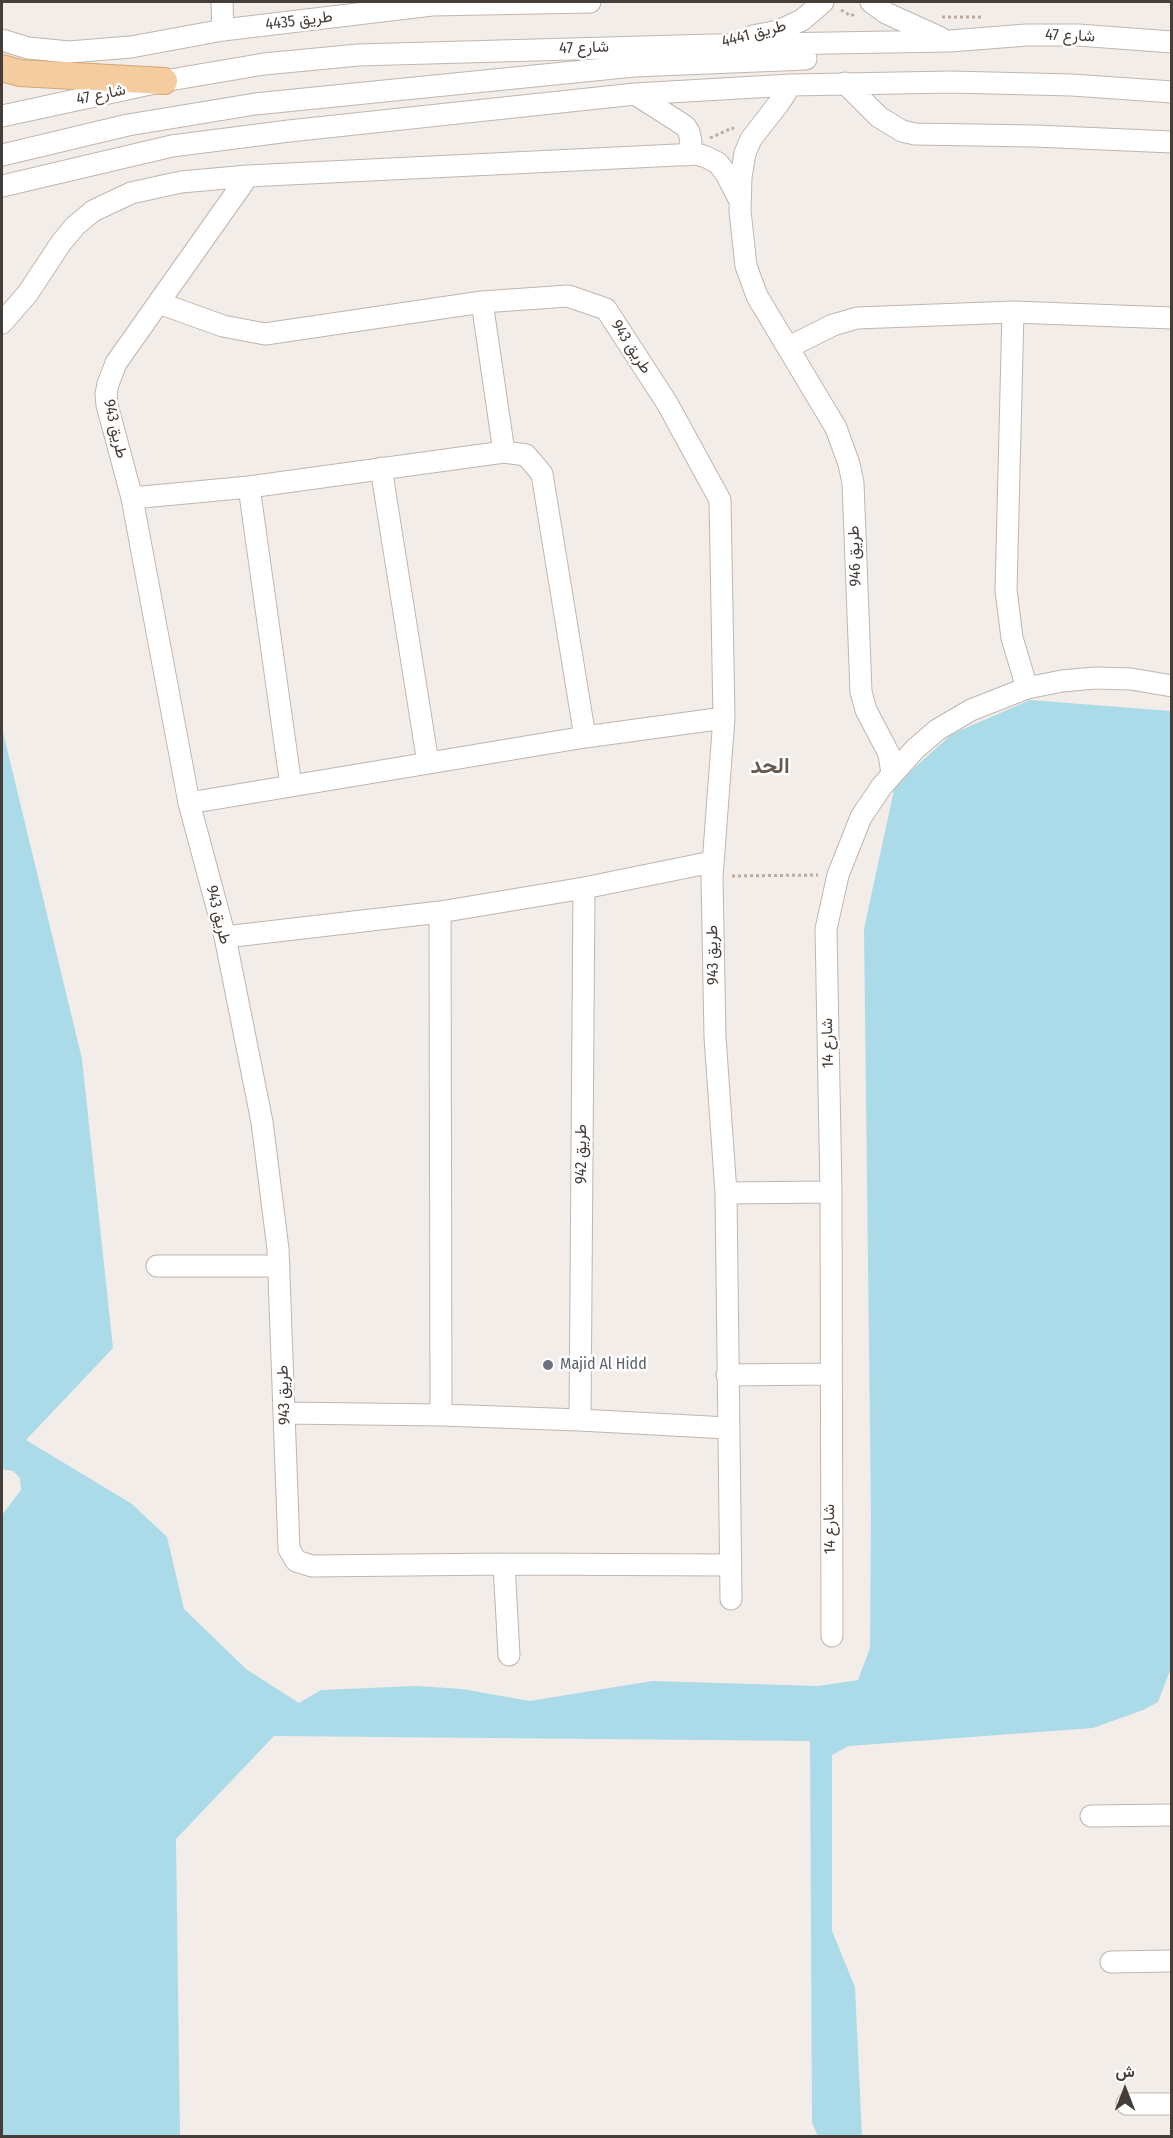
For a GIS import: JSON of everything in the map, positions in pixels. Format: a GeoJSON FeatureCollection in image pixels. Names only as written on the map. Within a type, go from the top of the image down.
{"type":"FeatureCollection","features":[{"type":"Feature","properties":{"kind":"main road"},"geometry":{"type":"LineString","coordinates":[[2,68],[20,73],[164,81]]}},
{"type":"Feature","properties":{"kind":"street"},"geometry":{"type":"LineString","coordinates":[[222,2],[223,30]]}},
{"type":"Feature","properties":{"kind":"street","name":"طريق 4435"},"geometry":{"type":"LineString","coordinates":[[2,40],[28,48],[69,52],[131,47],[223,30],[432,5],[590,2]]}},
{"type":"Feature","properties":{"kind":"street","name":"طريق 4441"},"geometry":{"type":"LineString","coordinates":[[713,45],[778,31],[802,21],[823,2]]}},
{"type":"Feature","properties":{"kind":"street"},"geometry":{"type":"LineString","coordinates":[[871,2],[908,24],[950,41]]}},
{"type":"Feature","properties":{"kind":"street"},"geometry":{"type":"LineString","coordinates":[[2,155],[128,125],[255,104],[634,66],[938,53],[1027,35]]}},
{"type":"Feature","properties":{"kind":"street","name":"شارع 47"},"geometry":{"type":"LineString","coordinates":[[2,116],[164,81],[264,64],[358,55],[950,41],[1027,35],[1078,35],[1172,42]]}},
{"type":"Feature","properties":{"kind":"street"},"geometry":{"type":"LineString","coordinates":[[2,186],[172,146],[289,131],[635,94],[790,85],[951,82],[1061,85],[1172,92]]}},
{"type":"Feature","properties":{"kind":"street"},"geometry":{"type":"LineString","coordinates":[[844,83],[879,117],[902,131],[915,134],[1172,142]]}},
{"type":"Feature","properties":{"kind":"street","name":"طريق 946"},"geometry":{"type":"LineString","coordinates":[[790,85],[769,118],[751,139],[741,177],[740,201],[746,266],[757,296],[836,428],[849,464],[853,483],[861,692],[866,710],[889,754],[892,774]]}},
{"type":"Feature","properties":{"kind":"street"},"geometry":{"type":"LineString","coordinates":[[635,94],[685,126],[697,156]]}},
{"type":"Feature","properties":{"kind":"street"},"geometry":{"type":"LineString","coordinates":[[2,323],[28,293],[75,226],[93,211],[131,193],[181,182],[248,176],[697,156],[717,164],[726,174],[740,201]]}},
{"type":"Feature","properties":{"kind":"street","name":"طريق 943"},"geometry":{"type":"LineString","coordinates":[[248,176],[116,363],[108,384],[107,405],[132,498],[189,803],[225,937],[262,1122],[279,1266],[289,1549],[296,1561],[312,1566],[729,1565]]}},
{"type":"Feature","properties":{"kind":"street","name":"طريق 943"},"geometry":{"type":"LineString","coordinates":[[159,303],[223,326],[265,334],[482,302],[568,296],[606,309],[667,403],[720,500],[724,718],[712,869],[715,1037],[726,1193],[730,1599]]}},
{"type":"Feature","properties":{"kind":"street"},"geometry":{"type":"LineString","coordinates":[[482,302],[504,452]]}},
{"type":"Feature","properties":{"kind":"street"},"geometry":{"type":"LineString","coordinates":[[1013,312],[1006,590],[1012,638],[1027,688]]}},
{"type":"Feature","properties":{"kind":"street"},"geometry":{"type":"LineString","coordinates":[[789,347],[833,325],[857,318],[1013,312],[1172,318]]}},
{"type":"Feature","properties":{"kind":"street"},"geometry":{"type":"LineString","coordinates":[[132,498],[249,487],[504,452],[526,455],[542,474],[585,737]]}},
{"type":"Feature","properties":{"kind":"street"},"geometry":{"type":"LineString","coordinates":[[381,468],[428,764]]}},
{"type":"Feature","properties":{"kind":"street"},"geometry":{"type":"LineString","coordinates":[[249,487],[291,786]]}},
{"type":"Feature","properties":{"kind":"street","name":"شارع 14"},"geometry":{"type":"LineString","coordinates":[[832,1636],[831,1192],[826,929],[838,875],[861,817],[892,774],[937,730],[971,711],[1027,688],[1062,681],[1095,678],[1131,679],[1172,686]]}},
{"type":"Feature","properties":{"kind":"street"},"geometry":{"type":"LineString","coordinates":[[189,803],[585,737],[724,718]]}},
{"type":"Feature","properties":{"kind":"street"},"geometry":{"type":"LineString","coordinates":[[225,937],[440,912],[712,869]]}},
{"type":"Feature","properties":{"kind":"street","name":"طريق 942"},"geometry":{"type":"LineString","coordinates":[[580,1420],[584,888]]}},
{"type":"Feature","properties":{"kind":"street"},"geometry":{"type":"LineString","coordinates":[[440,912],[441,1415]]}},
{"type":"Feature","properties":{"kind":"street"},"geometry":{"type":"LineString","coordinates":[[726,1193],[831,1192]]}},
{"type":"Feature","properties":{"kind":"street"},"geometry":{"type":"LineString","coordinates":[[158,1266],[279,1266]]}},
{"type":"Feature","properties":{"kind":"street"},"geometry":{"type":"LineString","coordinates":[[727,1375],[830,1374]]}},
{"type":"Feature","properties":{"kind":"street"},"geometry":{"type":"LineString","coordinates":[[285,1413],[441,1415],[727,1428]]}},
{"type":"Feature","properties":{"kind":"street"},"geometry":{"type":"LineString","coordinates":[[504,1564],[509,1655]]}},
{"type":"Feature","properties":{"kind":"street"},"geometry":{"type":"LineString","coordinates":[[1091,1816],[1172,1815]]}},
{"type":"Feature","properties":{"kind":"street"},"geometry":{"type":"LineString","coordinates":[[1111,1962],[1172,1961]]}},
{"type":"Feature","properties":{"kind":"street"},"geometry":{"type":"LineString","coordinates":[[1127,2104],[1172,2104]]}},
{"type":"Feature","properties":{"kind":"path"},"geometry":{"type":"LineString","coordinates":[[697,156],[706,140],[732,128],[751,139]]}},
{"type":"Feature","properties":{"kind":"path"},"geometry":{"type":"LineString","coordinates":[[712,869],[838,875]]}},
{"type":"Feature","properties":{"kind":"water"},"geometry":{"type":"Polygon","coordinates":[[[1030,700],[1171,711],[1171,1668],[1158,1702],[1143,1710],[1093,1728],[849,1746],[832,1755],[832,1931],[855,1987],[862,2136],[818,2136],[812,2123],[810,1741],[274,1736],[176,1839],[180,2136],[2,2136],[2,1515],[21,1490],[20,1478],[13,1471],[2,1469],[2,728],[82,1059],[113,1348],[26,1440],[132,1504],[167,1537],[184,1609],[246,1669],[299,1703],[321,1690],[416,1686],[462,1689],[530,1701],[652,1681],[818,1686],[858,1680],[870,1648],[871,1515],[864,929],[895,785],[952,734],[1030,700]]]}},
{"type":"Feature","properties":{"kind":"place","name":"Majid Al Hidd"},"geometry":{"type":"Point","coordinates":[548,1365]}},
{"type":"Feature","properties":{"kind":"district","name":"الحد"},"geometry":{"type":"Point","coordinates":[770,767]}}]}
